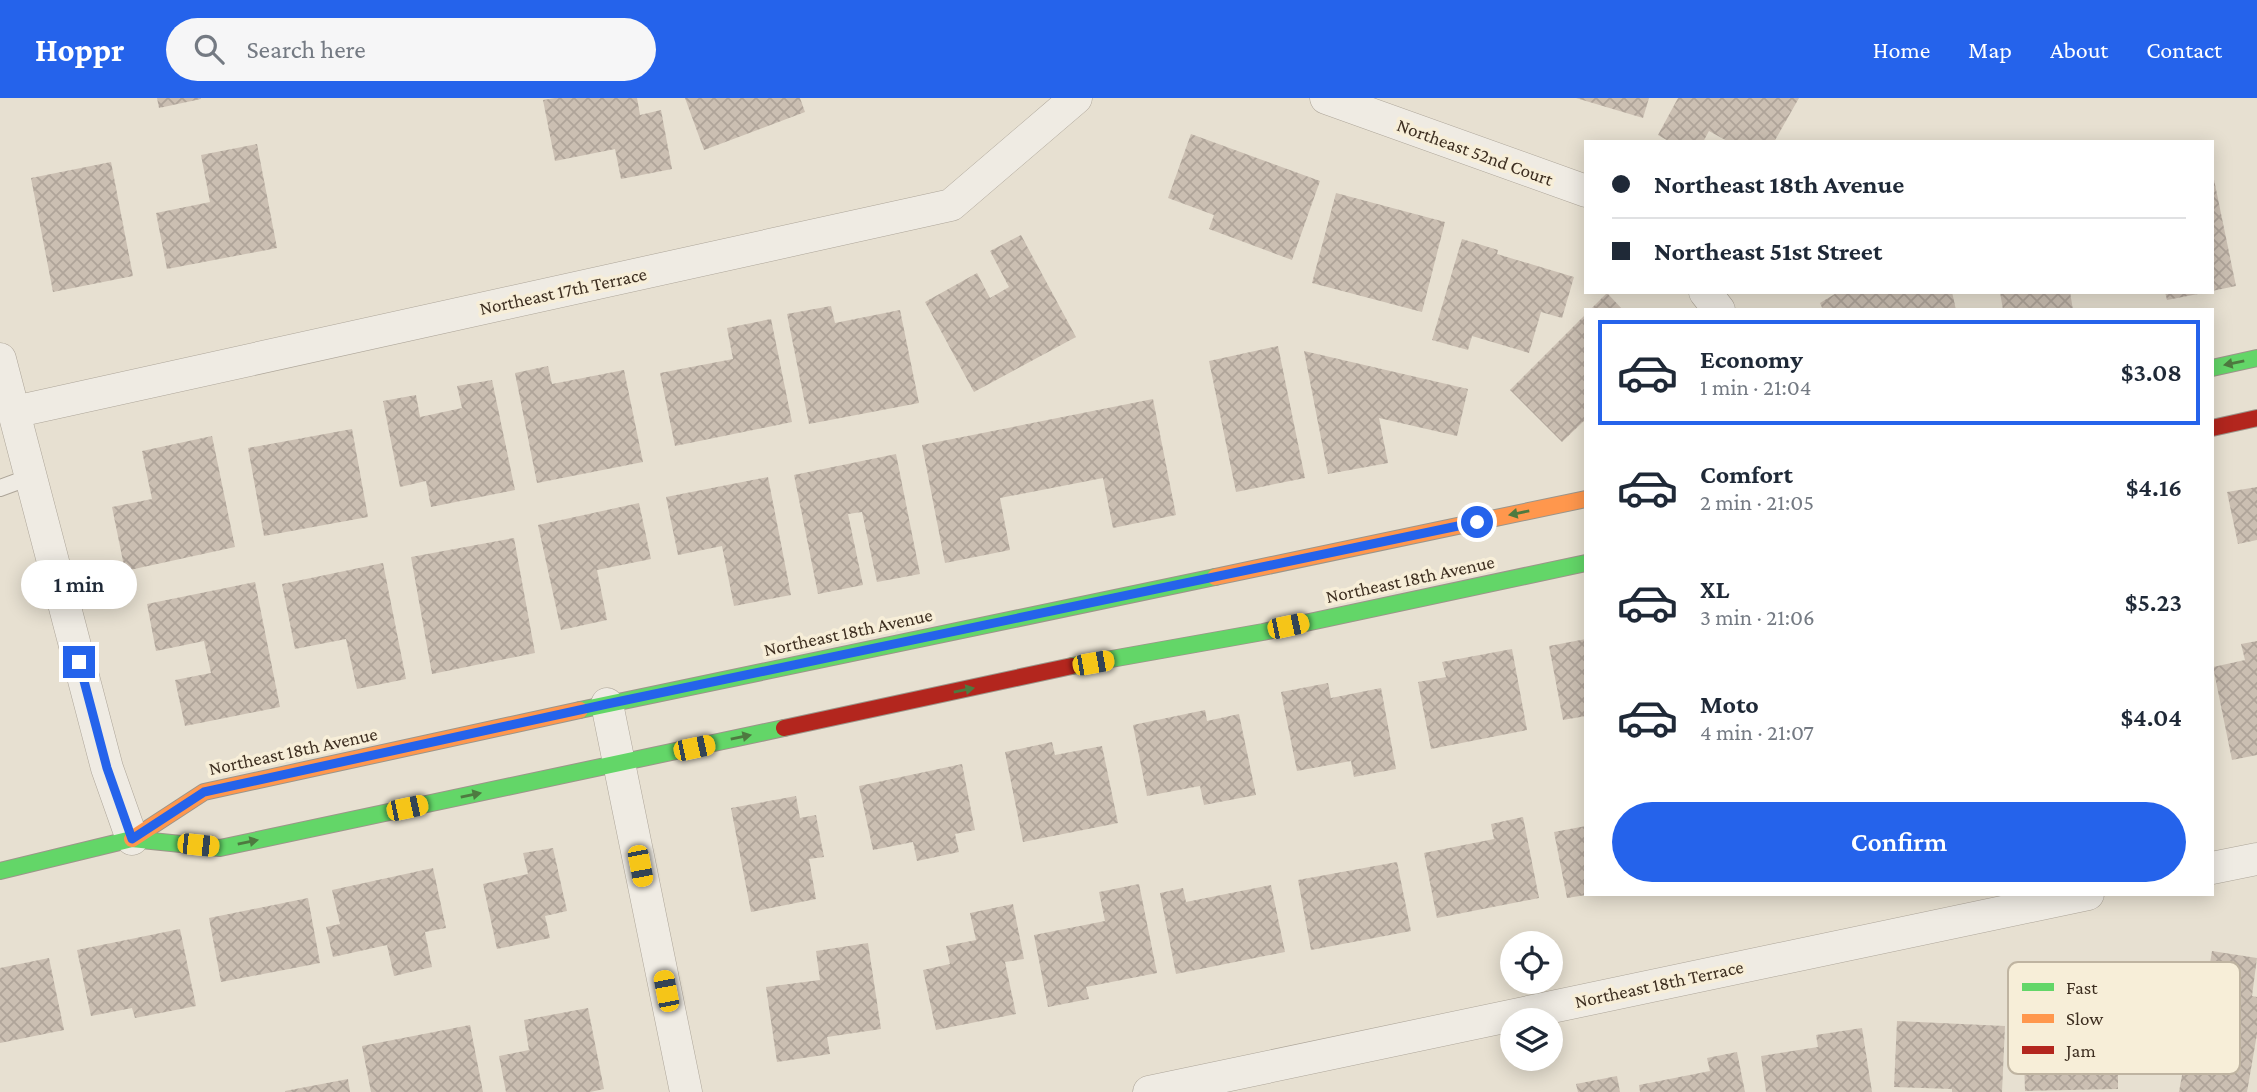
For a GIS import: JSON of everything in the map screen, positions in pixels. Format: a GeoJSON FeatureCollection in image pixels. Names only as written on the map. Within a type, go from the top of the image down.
{"type":"FeatureCollection","features":[{"type":"Feature","properties":{"kind":"street","name":"Northeast 17th Terrace"},"geometry":{"type":"LineString","coordinates":[[14,412],[950,205],[1076,98]]}},
{"type":"Feature","properties":{"kind":"street","name":"Northeast 52nd Court"},"geometry":{"type":"LineString","coordinates":[[1326,98],[1584,190]]}},
{"type":"Feature","properties":{"kind":"street"},"geometry":{"type":"LineString","coordinates":[[1707,294],[1717,308]]}},
{"type":"Feature","properties":{"kind":"street"},"geometry":{"type":"LineString","coordinates":[[2214,368],[2257,358]]}},
{"type":"Feature","properties":{"kind":"street"},"geometry":{"type":"LineString","coordinates":[[0,359],[107,768],[132,839]]}},
{"type":"Feature","properties":{"kind":"street"},"geometry":{"type":"LineString","coordinates":[[2214,428],[2257,418]]}},
{"type":"Feature","properties":{"kind":"street","name":"Northeast 18th Avenue"},"geometry":{"type":"LineString","coordinates":[[132,839],[204,792],[607,704],[1584,499]]}},
{"type":"Feature","properties":{"kind":"street","name":"Northeast 18th Avenue"},"geometry":{"type":"LineString","coordinates":[[0,870],[132,839],[220,848],[1068,667],[1263,632],[1584,563]]}},
{"type":"Feature","properties":{"kind":"street"},"geometry":{"type":"LineString","coordinates":[[607,704],[686,1092]]}},
{"type":"Feature","properties":{"kind":"street"},"geometry":{"type":"LineString","coordinates":[[2214,868],[2257,859]]}},
{"type":"Feature","properties":{"kind":"street","name":"Northeast 18th Terrace"},"geometry":{"type":"LineString","coordinates":[[1149,1092],[2079,896]]}},
{"type":"Feature","properties":{"kind":"lane"},"geometry":{"type":"LineString","coordinates":[[0,488],[30,477]]}},
{"type":"Feature","properties":{"kind":"building"},"geometry":{"type":"Polygon","coordinates":[[[157,98],[201,98],[201,99],[159,108],[157,98]]]}},
{"type":"Feature","properties":{"kind":"building"},"geometry":{"type":"Polygon","coordinates":[[[637,98],[640,115],[661,110],[672,169],[621,179],[615,149],[555,161],[543,100],[637,98]]]}},
{"type":"Feature","properties":{"kind":"building"},"geometry":{"type":"Polygon","coordinates":[[[685,98],[800,98],[805,112],[704,150],[685,98]]]}},
{"type":"Feature","properties":{"kind":"building"},"geometry":{"type":"Polygon","coordinates":[[[1576,98],[1649,98],[1643,118],[1576,98]]]}},
{"type":"Feature","properties":{"kind":"building"},"geometry":{"type":"Polygon","coordinates":[[[1678,98],[1799,98],[1775,140],[1725,140],[1709,131],[1704,140],[1667,140],[1658,135],[1678,98]]]}},
{"type":"Feature","properties":{"kind":"building"},"geometry":{"type":"Polygon","coordinates":[[[1191,134],[1320,181],[1292,260],[1209,229],[1214,215],[1168,198],[1191,134]]]}},
{"type":"Feature","properties":{"kind":"building"},"geometry":{"type":"Polygon","coordinates":[[[257,144],[277,248],[167,269],[156,213],[210,202],[201,155],[257,144]]]}},
{"type":"Feature","properties":{"kind":"building"},"geometry":{"type":"Polygon","coordinates":[[[111,162],[133,276],[53,292],[31,178],[111,162]]]}},
{"type":"Feature","properties":{"kind":"building"},"geometry":{"type":"Polygon","coordinates":[[[2214,180],[2236,286],[2214,291],[2214,180]]]}},
{"type":"Feature","properties":{"kind":"building"},"geometry":{"type":"Polygon","coordinates":[[[1336,193],[1445,222],[1422,312],[1312,283],[1336,193]]]}},
{"type":"Feature","properties":{"kind":"building"},"geometry":{"type":"Polygon","coordinates":[[[1021,235],[1076,337],[974,392],[925,302],[977,273],[990,298],[1009,287],[990,251],[1021,235]]]}},
{"type":"Feature","properties":{"kind":"building"},"geometry":{"type":"Polygon","coordinates":[[[1462,239],[1498,250],[1497,254],[1574,277],[1562,318],[1541,312],[1529,353],[1472,336],[1468,350],[1432,340],[1462,239]]]}},
{"type":"Feature","properties":{"kind":"building"},"geometry":{"type":"Polygon","coordinates":[[[1608,294],[1621,308],[1592,308],[1608,294]]]}},
{"type":"Feature","properties":{"kind":"building"},"geometry":{"type":"Polygon","coordinates":[[[1835,294],[1952,294],[1956,308],[1822,308],[1820,303],[1835,294]]]}},
{"type":"Feature","properties":{"kind":"building"},"geometry":{"type":"Polygon","coordinates":[[[2000,294],[2070,294],[2073,308],[2003,308],[2000,294]]]}},
{"type":"Feature","properties":{"kind":"building"},"geometry":{"type":"Polygon","coordinates":[[[2166,294],[2198,294],[2167,300],[2166,294]]]}},
{"type":"Feature","properties":{"kind":"building"},"geometry":{"type":"Polygon","coordinates":[[[831,306],[835,323],[900,310],[919,403],[809,424],[787,314],[831,306]]]}},
{"type":"Feature","properties":{"kind":"building"},"geometry":{"type":"Polygon","coordinates":[[[1584,316],[1584,421],[1562,442],[1510,390],[1584,316]]]}},
{"type":"Feature","properties":{"kind":"building"},"geometry":{"type":"Polygon","coordinates":[[[771,319],[792,422],[675,446],[660,373],[733,359],[727,328],[771,319]]]}},
{"type":"Feature","properties":{"kind":"building"},"geometry":{"type":"Polygon","coordinates":[[[1278,346],[1305,478],[1236,492],[1209,361],[1278,346]]]}},
{"type":"Feature","properties":{"kind":"building"},"geometry":{"type":"Polygon","coordinates":[[[1304,351],[1468,389],[1457,436],[1379,418],[1388,463],[1328,474],[1304,351]]]}},
{"type":"Feature","properties":{"kind":"building"},"geometry":{"type":"Polygon","coordinates":[[[548,366],[552,384],[624,370],[643,462],[537,483],[515,373],[548,366]]]}},
{"type":"Feature","properties":{"kind":"building"},"geometry":{"type":"Polygon","coordinates":[[[492,380],[515,490],[431,507],[426,481],[400,487],[383,401],[416,395],[420,417],[462,408],[457,386],[492,380]]]}},
{"type":"Feature","properties":{"kind":"building"},"geometry":{"type":"Polygon","coordinates":[[[1153,399],[1176,515],[1113,528],[1103,478],[1000,498],[1010,550],[945,563],[922,445],[1153,399]]]}},
{"type":"Feature","properties":{"kind":"building"},"geometry":{"type":"Polygon","coordinates":[[[352,429],[368,517],[264,536],[248,448],[352,429]]]}},
{"type":"Feature","properties":{"kind":"building"},"geometry":{"type":"Polygon","coordinates":[[[212,436],[235,547],[125,571],[112,507],[152,499],[142,451],[212,436]]]}},
{"type":"Feature","properties":{"kind":"building"},"geometry":{"type":"Polygon","coordinates":[[[896,454],[920,574],[877,582],[862,512],[848,514],[863,585],[818,594],[794,475],[896,454]]]}},
{"type":"Feature","properties":{"kind":"building"},"geometry":{"type":"Polygon","coordinates":[[[768,477],[791,595],[734,606],[722,546],[678,555],[666,497],[768,477]]]}},
{"type":"Feature","properties":{"kind":"building"},"geometry":{"type":"Polygon","coordinates":[[[2257,487],[2257,540],[2238,544],[2227,492],[2257,487]]]}},
{"type":"Feature","properties":{"kind":"building"},"geometry":{"type":"Polygon","coordinates":[[[639,503],[651,559],[597,570],[607,620],[561,630],[538,525],[639,503]]]}},
{"type":"Feature","properties":{"kind":"building"},"geometry":{"type":"Polygon","coordinates":[[[514,538],[535,653],[432,674],[411,557],[514,538]]]}},
{"type":"Feature","properties":{"kind":"building"},"geometry":{"type":"Polygon","coordinates":[[[383,563],[406,679],[357,689],[346,639],[295,649],[282,584],[383,563]]]}},
{"type":"Feature","properties":{"kind":"building"},"geometry":{"type":"Polygon","coordinates":[[[255,582],[280,707],[185,726],[175,680],[211,673],[204,641],[156,651],[147,604],[255,582]]]}},
{"type":"Feature","properties":{"kind":"building"},"geometry":{"type":"Polygon","coordinates":[[[1584,639],[1584,716],[1563,720],[1549,646],[1584,639]]]}},
{"type":"Feature","properties":{"kind":"building"},"geometry":{"type":"Polygon","coordinates":[[[2257,641],[2257,755],[2232,760],[2214,667],[2245,660],[2241,644],[2257,641]]]}},
{"type":"Feature","properties":{"kind":"building"},"geometry":{"type":"Polygon","coordinates":[[[1512,649],[1527,730],[1431,749],[1418,682],[1446,677],[1442,662],[1512,649]]]}},
{"type":"Feature","properties":{"kind":"building"},"geometry":{"type":"Polygon","coordinates":[[[1328,683],[1331,698],[1381,688],[1396,769],[1354,777],[1351,761],[1297,771],[1281,692],[1328,683]]]}},
{"type":"Feature","properties":{"kind":"building"},"geometry":{"type":"Polygon","coordinates":[[[1205,710],[1207,721],[1239,714],[1256,795],[1204,805],[1200,786],[1147,796],[1133,725],[1205,710]]]}},
{"type":"Feature","properties":{"kind":"building"},"geometry":{"type":"Polygon","coordinates":[[[1052,742],[1055,755],[1102,746],[1118,823],[1023,842],[1005,752],[1052,742]]]}},
{"type":"Feature","properties":{"kind":"building"},"geometry":{"type":"Polygon","coordinates":[[[962,764],[975,830],[955,834],[959,852],[917,861],[913,842],[873,850],[859,786],[962,764]]]}},
{"type":"Feature","properties":{"kind":"building"},"geometry":{"type":"Polygon","coordinates":[[[796,796],[800,818],[816,815],[824,857],[809,859],[816,899],[751,912],[731,808],[796,796]]]}},
{"type":"Feature","properties":{"kind":"building"},"geometry":{"type":"Polygon","coordinates":[[[1523,817],[1539,898],[1437,918],[1424,853],[1494,839],[1491,824],[1523,817]]]}},
{"type":"Feature","properties":{"kind":"building"},"geometry":{"type":"Polygon","coordinates":[[[1584,826],[1584,895],[1567,898],[1554,832],[1584,826]]]}},
{"type":"Feature","properties":{"kind":"building"},"geometry":{"type":"Polygon","coordinates":[[[553,848],[567,911],[545,916],[550,938],[497,949],[483,884],[528,874],[523,853],[553,848]]]}},
{"type":"Feature","properties":{"kind":"building"},"geometry":{"type":"Polygon","coordinates":[[[1397,862],[1411,931],[1311,950],[1298,880],[1397,862]]]}},
{"type":"Feature","properties":{"kind":"building"},"geometry":{"type":"Polygon","coordinates":[[[433,868],[446,928],[425,932],[432,967],[394,976],[387,945],[333,957],[326,927],[340,924],[332,890],[433,868]]]}},
{"type":"Feature","properties":{"kind":"building"},"geometry":{"type":"Polygon","coordinates":[[[1139,884],[1157,973],[1086,987],[1089,999],[1048,1007],[1034,935],[1105,921],[1099,892],[1139,884]]]}},
{"type":"Feature","properties":{"kind":"building"},"geometry":{"type":"Polygon","coordinates":[[[1271,885],[1285,952],[1176,974],[1160,893],[1183,888],[1186,902],[1271,885]]]}},
{"type":"Feature","properties":{"kind":"building"},"geometry":{"type":"Polygon","coordinates":[[[308,898],[320,963],[221,982],[209,918],[308,898]]]}},
{"type":"Feature","properties":{"kind":"building"},"geometry":{"type":"Polygon","coordinates":[[[1013,904],[1024,959],[1005,962],[1016,1014],[936,1030],[923,970],[950,964],[946,946],[976,940],[970,913],[1013,904]]]}},
{"type":"Feature","properties":{"kind":"building"},"geometry":{"type":"Polygon","coordinates":[[[180,929],[196,1006],[135,1018],[132,1008],[91,1016],[77,950],[180,929]]]}},
{"type":"Feature","properties":{"kind":"building"},"geometry":{"type":"Polygon","coordinates":[[[868,943],[881,1029],[827,1037],[830,1054],[777,1062],[766,987],[820,980],[816,951],[868,943]]]}},
{"type":"Feature","properties":{"kind":"building"},"geometry":{"type":"Polygon","coordinates":[[[2212,951],[2257,958],[2252,996],[2257,997],[2257,1034],[2247,1092],[2179,1092],[2182,1074],[2240,1074],[2240,962],[2210,962],[2212,951]]]}},
{"type":"Feature","properties":{"kind":"building"},"geometry":{"type":"Polygon","coordinates":[[[49,958],[64,1030],[0,1043],[0,968],[49,958]]]}},
{"type":"Feature","properties":{"kind":"building"},"geometry":{"type":"Polygon","coordinates":[[[588,1008],[604,1089],[590,1092],[506,1092],[499,1056],[529,1050],[524,1020],[588,1008]]]}},
{"type":"Feature","properties":{"kind":"building"},"geometry":{"type":"Polygon","coordinates":[[[1897,1021],[2005,1026],[2002,1092],[1952,1092],[1952,1089],[1894,1087],[1897,1021]]]}},
{"type":"Feature","properties":{"kind":"building"},"geometry":{"type":"Polygon","coordinates":[[[470,1025],[483,1092],[371,1092],[362,1046],[470,1025]]]}},
{"type":"Feature","properties":{"kind":"building"},"geometry":{"type":"Polygon","coordinates":[[[1862,1028],[1872,1092],[1766,1092],[1761,1056],[1818,1047],[1816,1035],[1862,1028]]]}},
{"type":"Feature","properties":{"kind":"building"},"geometry":{"type":"Polygon","coordinates":[[[1737,1052],[1745,1092],[1640,1092],[1639,1085],[1710,1071],[1707,1058],[1737,1052]]]}},
{"type":"Feature","properties":{"kind":"building"},"geometry":{"type":"Polygon","coordinates":[[[2024,1074],[2118,1074],[2118,1089],[2025,1091],[2024,1074]]]}},
{"type":"Feature","properties":{"kind":"building"},"geometry":{"type":"Polygon","coordinates":[[[1617,1076],[1620,1092],[1578,1092],[1576,1084],[1617,1076]]]}},
{"type":"Feature","properties":{"kind":"building"},"geometry":{"type":"Polygon","coordinates":[[[348,1079],[350,1092],[285,1092],[285,1091],[348,1079]]]}},
{"type":"Feature","properties":{"kind":"traffic: fast"},"geometry":{"type":"LineString","coordinates":[[2214,368],[2257,358]]}},
{"type":"Feature","properties":{"kind":"traffic: fast"},"geometry":{"type":"LineString","coordinates":[[1072,666],[1263,632],[1584,563]]}},
{"type":"Feature","properties":{"kind":"traffic: fast"},"geometry":{"type":"LineString","coordinates":[[580,710],[1215,577]]}},
{"type":"Feature","properties":{"kind":"traffic: fast"},"geometry":{"type":"LineString","coordinates":[[0,871],[132,839],[220,848],[784,728]]}},
{"type":"Feature","properties":{"kind":"traffic: slow"},"geometry":{"type":"LineString","coordinates":[[1215,577],[1584,499]]}},
{"type":"Feature","properties":{"kind":"traffic: slow"},"geometry":{"type":"LineString","coordinates":[[132,839],[204,792],[580,710]]}},
{"type":"Feature","properties":{"kind":"traffic: jam"},"geometry":{"type":"LineString","coordinates":[[2214,428],[2257,418]]}},
{"type":"Feature","properties":{"kind":"traffic: jam"},"geometry":{"type":"LineString","coordinates":[[784,728],[1072,666]]}},
{"type":"Feature","properties":{"kind":"route"},"geometry":{"type":"LineString","coordinates":[[79,662],[107,768],[132,839],[204,792],[607,704],[1477,522]]}}]}
